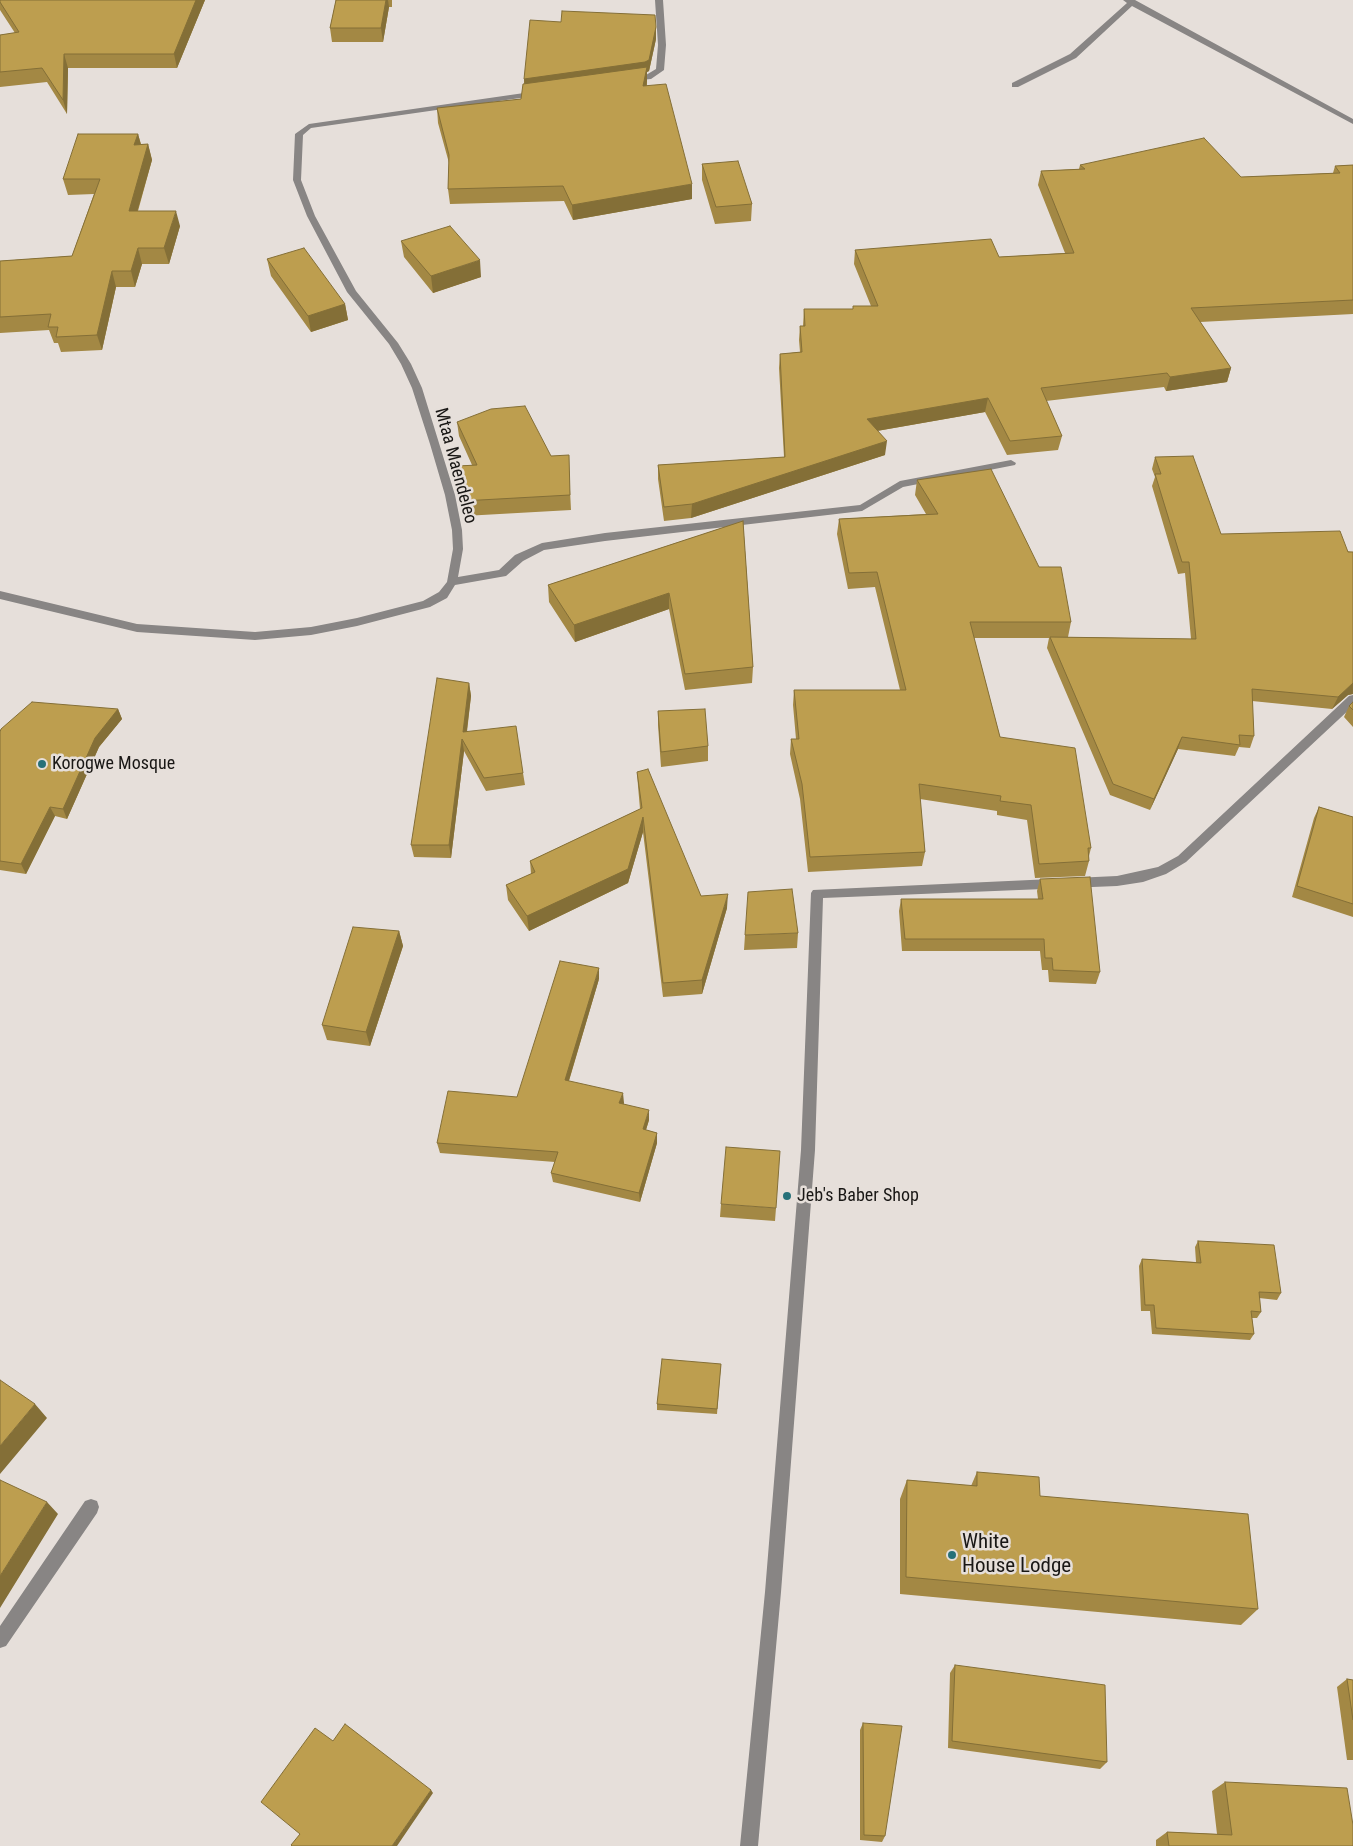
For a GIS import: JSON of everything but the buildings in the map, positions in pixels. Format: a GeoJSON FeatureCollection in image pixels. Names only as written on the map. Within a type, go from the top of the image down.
{"type":"FeatureCollection","features":[{"type":"Feature","properties":{"kind":"street"},"geometry":{"type":"LineString","coordinates":[[619,81],[648,77],[660,70],[662,45],[659,0]]}},
{"type":"Feature","properties":{"kind":"street"},"geometry":{"type":"LineString","coordinates":[[1015,85],[1073,56],[1129,1],[1353,122]]}},
{"type":"Feature","properties":{"kind":"street","name":"Mtaa Maendeleo"},"geometry":{"type":"LineString","coordinates":[[452,582],[458,549],[457,530],[446,479],[417,388],[393,343],[352,292],[311,216],[297,180],[299,134],[309,126],[552,91]]}},
{"type":"Feature","properties":{"kind":"street"},"geometry":{"type":"LineString","coordinates":[[0,595],[39,602],[137,628],[255,636],[311,631],[391,615],[438,599],[452,582],[502,573],[519,558],[542,547],[605,537],[862,508],[900,484],[1011,463]]}},
{"type":"Feature","properties":{"kind":"street"},"geometry":{"type":"LineString","coordinates":[[749,1846],[773,1592],[808,1150],[817,893],[1117,881],[1143,877],[1162,871],[1182,859],[1353,699]]}},
{"type":"Feature","properties":{"kind":"street"},"geometry":{"type":"LineString","coordinates":[[0,1640],[92,1508]]}},
{"type":"Feature","properties":{"kind":"place","name":"Korogwe Mosque"},"geometry":{"type":"Point","coordinates":[42,764]}},
{"type":"Feature","properties":{"kind":"place","name":"Jeb's Baber Shop"},"geometry":{"type":"Point","coordinates":[787,1196]}},
{"type":"Feature","properties":{"kind":"place","name":"White House Lodge"},"geometry":{"type":"Point","coordinates":[952,1555]}}]}
